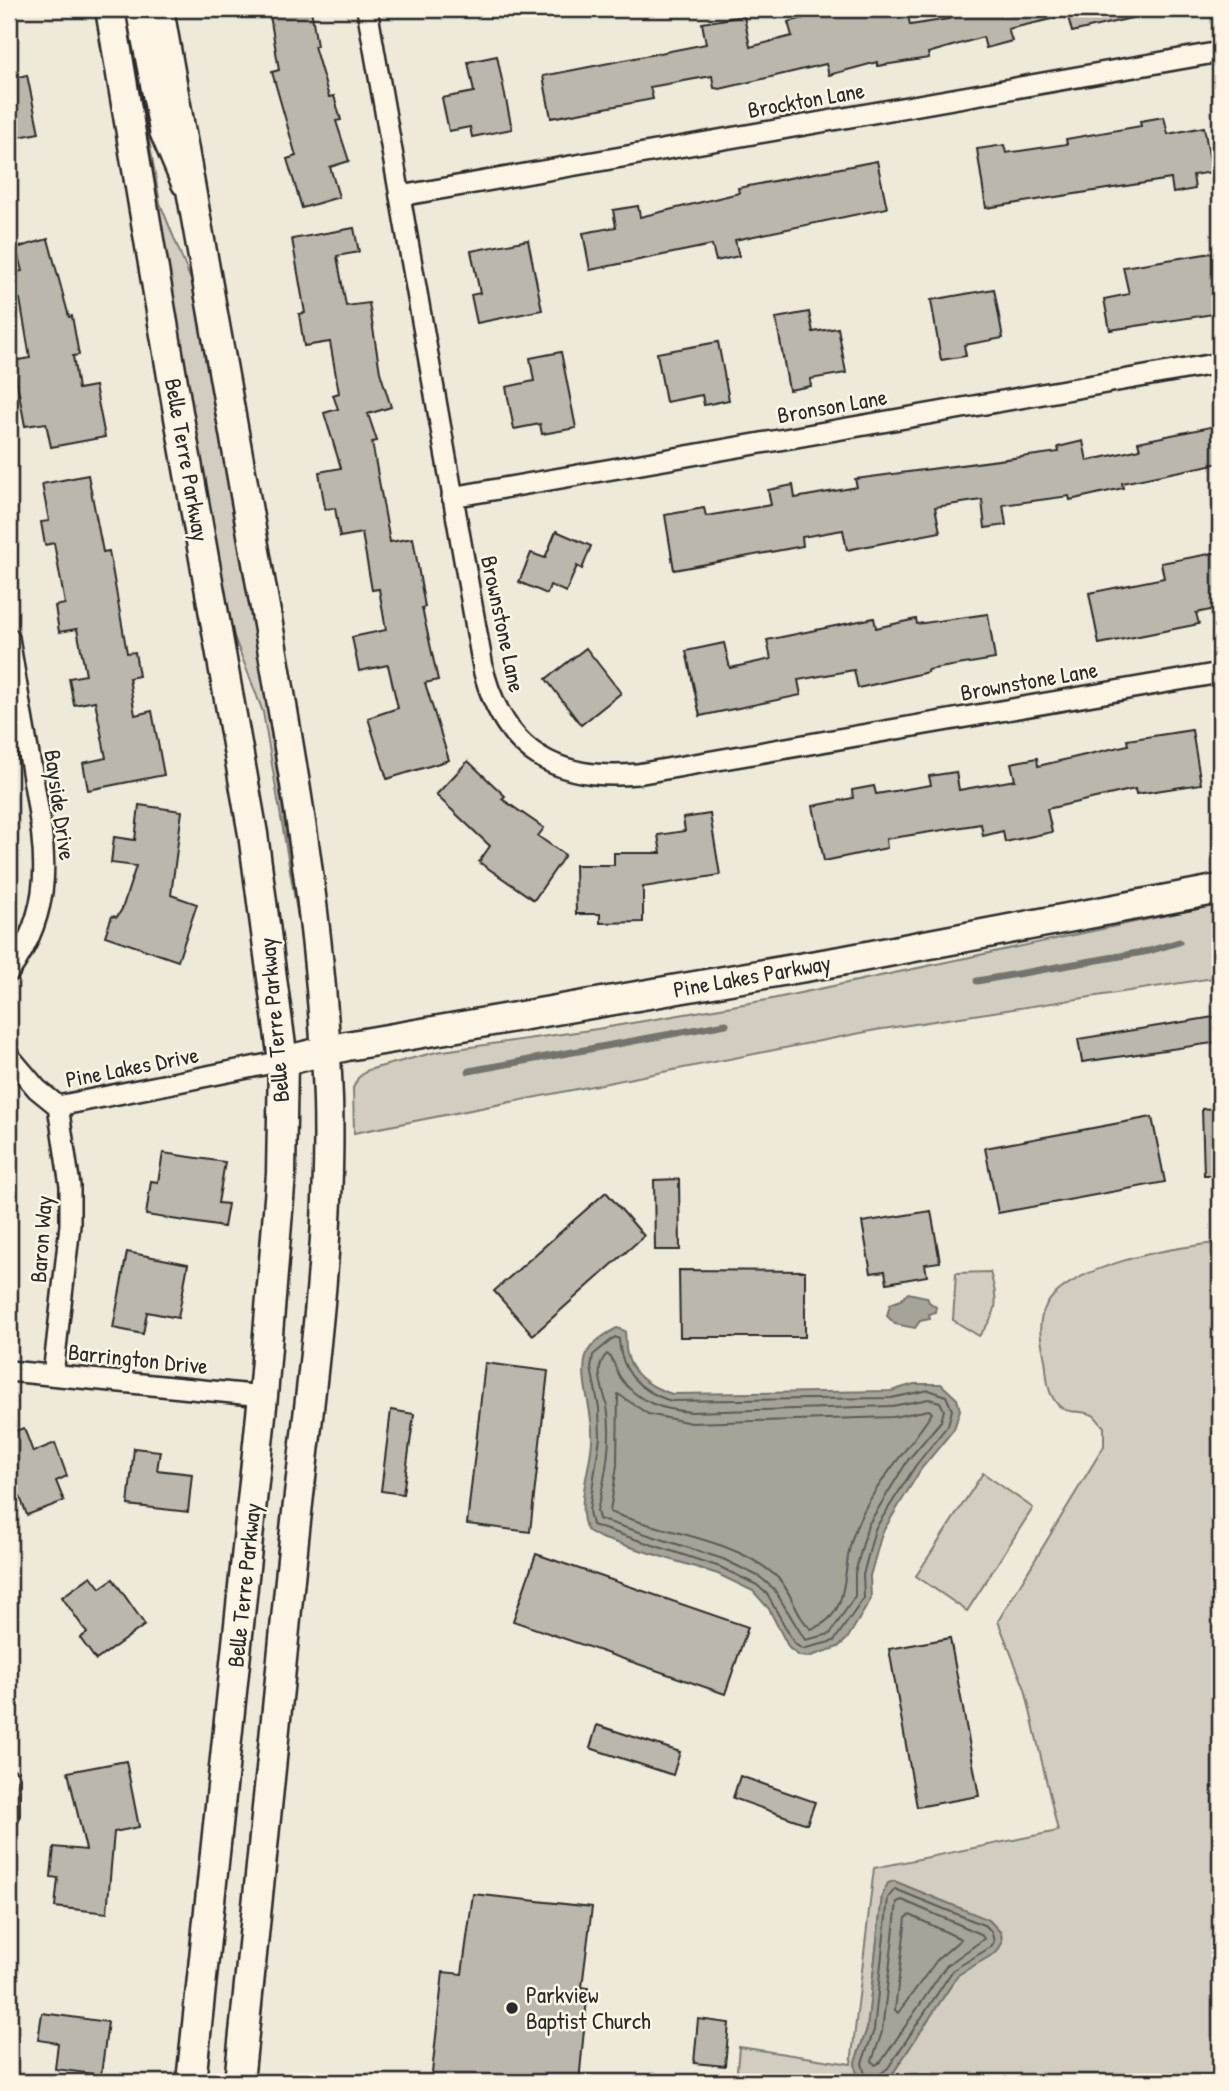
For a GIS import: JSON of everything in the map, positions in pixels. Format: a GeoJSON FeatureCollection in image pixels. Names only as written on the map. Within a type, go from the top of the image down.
{"type":"FeatureCollection","features":[{"type":"Feature","properties":{"kind":"main road","name":"Belle Terre Parkway"},"geometry":{"type":"LineString","coordinates":[[110,9],[253,834],[283,1061],[281,1174],[262,1396],[191,2082]]}},
{"type":"Feature","properties":{"kind":"main road","name":"Belle Terre Parkway"},"geometry":{"type":"LineString","coordinates":[[159,9],[297,790],[310,885],[324,1051],[327,1176],[319,1290],[276,1708],[267,1834],[239,2082]]}},
{"type":"Feature","properties":{"kind":"main road","name":"Pine Lakes Parkway"},"geometry":{"type":"LineString","coordinates":[[283,1061],[324,1051],[846,960],[1220,889]]}},
{"type":"Feature","properties":{"kind":"street"},"geometry":{"type":"LineString","coordinates":[[136,9],[160,133],[194,207]]}},
{"type":"Feature","properties":{"kind":"street","name":"Brownstone Lane"},"geometry":{"type":"LineString","coordinates":[[367,9],[484,673],[493,701],[519,741],[544,760],[571,772],[601,776],[637,774],[1220,673]]}},
{"type":"Feature","properties":{"kind":"street","name":"Brockton Lane"},"geometry":{"type":"LineString","coordinates":[[400,196],[1220,52]]}},
{"type":"Feature","properties":{"kind":"street","name":"Bronson Lane"},"geometry":{"type":"LineString","coordinates":[[452,497],[1220,363]]}},
{"type":"Feature","properties":{"kind":"street","name":"Bayside Drive"},"geometry":{"type":"LineString","coordinates":[[9,638],[45,858],[43,897],[36,924],[9,972]]}},
{"type":"Feature","properties":{"kind":"street","name":"Pine Lakes Drive"},"geometry":{"type":"LineString","coordinates":[[9,1056],[37,1089],[58,1106],[283,1061]]}},
{"type":"Feature","properties":{"kind":"street","name":"Baron Way"},"geometry":{"type":"LineString","coordinates":[[53,1375],[70,1225],[68,1166],[58,1106]]}},
{"type":"Feature","properties":{"kind":"street","name":"Barrington Drive"},"geometry":{"type":"LineString","coordinates":[[9,1370],[262,1396]]}},
{"type":"Feature","properties":{"kind":"street"},"geometry":{"type":"LineString","coordinates":[[9,1779],[9,1816]]}},
{"type":"Feature","properties":{"kind":"shaded area"},"geometry":{"type":"Polygon","coordinates":[[[122,9],[126,9],[160,203],[192,283],[262,673],[302,941],[263,712],[230,626],[122,9]]]}},
{"type":"Feature","properties":{"kind":"shaded area"},"geometry":{"type":"Polygon","coordinates":[[[1220,904],[1220,977],[876,1030],[354,1133],[353,1088],[358,1078],[368,1070],[436,1052],[597,1029],[767,1000],[1220,904]]]}},
{"type":"Feature","properties":{"kind":"shaded area"},"geometry":{"type":"Polygon","coordinates":[[[1220,1243],[1220,2082],[881,2082],[893,2073],[958,1975],[1002,1943],[1001,1933],[989,1920],[894,1881],[882,1896],[867,2029],[855,2062],[856,2071],[864,2082],[736,2082],[739,2047],[851,2064],[874,1868],[1058,1831],[1025,1689],[998,1621],[1104,1446],[1104,1427],[1093,1415],[1066,1410],[1056,1403],[1048,1383],[1041,1318],[1053,1296],[1071,1282],[1095,1271],[1149,1254],[1220,1243]]]}},
{"type":"Feature","properties":{"kind":"shaded area"},"geometry":{"type":"Polygon","coordinates":[[[990,1272],[996,1299],[994,1312],[979,1336],[953,1320],[956,1273],[990,1272]]]}},
{"type":"Feature","properties":{"kind":"shaded area"},"geometry":{"type":"Polygon","coordinates":[[[983,1473],[1033,1508],[967,1611],[916,1576],[983,1473]]]}},
{"type":"Feature","properties":{"kind":"water"},"geometry":{"type":"Polygon","coordinates":[[[908,1293],[927,1297],[936,1307],[935,1312],[929,1314],[930,1319],[920,1321],[915,1328],[895,1324],[887,1316],[890,1304],[901,1300],[908,1293]]]}},
{"type":"Feature","properties":{"kind":"water"},"geometry":{"type":"Polygon","coordinates":[[[617,1328],[625,1331],[627,1354],[638,1375],[651,1385],[672,1394],[891,1391],[914,1384],[941,1384],[957,1399],[960,1410],[954,1429],[921,1469],[882,1533],[870,1576],[871,1599],[847,1639],[838,1647],[808,1657],[799,1656],[789,1648],[769,1609],[753,1591],[718,1574],[601,1538],[587,1530],[583,1497],[592,1429],[584,1366],[591,1347],[617,1328]]]}},
{"type":"Feature","properties":{"kind":"water"},"geometry":{"type":"Polygon","coordinates":[[[894,1881],[989,1920],[1001,1933],[1002,1943],[997,1952],[958,1975],[893,2073],[881,2082],[864,2082],[856,2071],[855,2062],[867,2029],[882,1896],[888,1883],[894,1881]]]}},
{"type":"Feature","properties":{"kind":"building"},"geometry":{"type":"Polygon","coordinates":[[[269,9],[311,9],[317,46],[314,46],[329,97],[334,96],[341,120],[336,121],[349,161],[330,167],[339,197],[302,208],[287,159],[296,156],[272,72],[279,70],[269,9]]]}},
{"type":"Feature","properties":{"kind":"building"},"geometry":{"type":"Polygon","coordinates":[[[840,9],[842,13],[907,9],[910,25],[949,19],[946,9],[1064,9],[1065,16],[1008,29],[1012,41],[986,48],[983,37],[928,53],[929,58],[877,66],[877,62],[829,75],[826,64],[720,89],[714,88],[712,76],[650,87],[653,99],[551,118],[543,76],[706,44],[702,23],[744,16],[750,47],[792,36],[788,22],[840,9]]]}},
{"type":"Feature","properties":{"kind":"building"},"geometry":{"type":"Polygon","coordinates":[[[1066,9],[1140,9],[1140,16],[1072,32],[1066,9]]]}},
{"type":"Feature","properties":{"kind":"building"},"geometry":{"type":"Polygon","coordinates":[[[497,56],[512,129],[472,137],[470,127],[449,131],[442,98],[474,92],[468,62],[497,56]]]}},
{"type":"Feature","properties":{"kind":"building"},"geometry":{"type":"Polygon","coordinates":[[[27,75],[39,133],[9,139],[9,79],[27,75]]]}},
{"type":"Feature","properties":{"kind":"building"},"geometry":{"type":"Polygon","coordinates":[[[1164,117],[1168,134],[1204,127],[1212,172],[1193,175],[1195,189],[1173,193],[1171,179],[986,208],[977,149],[1004,145],[1006,153],[1067,144],[1066,139],[1141,126],[1140,121],[1164,117]]]}},
{"type":"Feature","properties":{"kind":"building"},"geometry":{"type":"Polygon","coordinates":[[[877,161],[887,208],[735,240],[739,256],[716,261],[712,245],[590,270],[583,233],[616,227],[613,210],[638,206],[640,217],[739,193],[738,188],[877,161]]]}},
{"type":"Feature","properties":{"kind":"building"},"geometry":{"type":"Polygon","coordinates":[[[354,228],[359,252],[337,256],[346,306],[369,303],[380,372],[391,407],[368,414],[377,441],[372,442],[390,542],[413,538],[425,607],[422,608],[438,680],[425,683],[449,760],[387,779],[368,718],[398,708],[388,665],[359,671],[352,637],[386,630],[379,589],[372,590],[362,533],[340,537],[335,508],[325,509],[319,472],[341,468],[324,413],[338,409],[333,395],[339,393],[330,342],[304,346],[299,314],[305,313],[292,239],[354,228]]]}},
{"type":"Feature","properties":{"kind":"building"},"geometry":{"type":"Polygon","coordinates":[[[48,239],[69,317],[72,316],[79,355],[73,356],[78,389],[95,386],[105,437],[51,447],[46,423],[25,426],[13,361],[30,358],[20,299],[9,302],[9,274],[22,271],[16,248],[48,239]]]}},
{"type":"Feature","properties":{"kind":"building"},"geometry":{"type":"Polygon","coordinates":[[[528,240],[542,310],[477,323],[471,295],[480,293],[471,251],[528,240]]]}},
{"type":"Feature","properties":{"kind":"building"},"geometry":{"type":"Polygon","coordinates":[[[1212,253],[1214,263],[1220,262],[1220,313],[1110,330],[1104,299],[1129,294],[1123,267],[1212,253]]]}},
{"type":"Feature","properties":{"kind":"building"},"geometry":{"type":"Polygon","coordinates":[[[994,289],[1003,338],[964,345],[966,356],[941,360],[931,300],[994,289]]]}},
{"type":"Feature","properties":{"kind":"building"},"geometry":{"type":"Polygon","coordinates":[[[809,312],[813,332],[838,328],[846,373],[810,379],[811,386],[789,390],[776,318],[809,312]]]}},
{"type":"Feature","properties":{"kind":"building"},"geometry":{"type":"Polygon","coordinates":[[[718,342],[729,400],[704,405],[702,395],[666,402],[657,353],[718,342]]]}},
{"type":"Feature","properties":{"kind":"building"},"geometry":{"type":"Polygon","coordinates":[[[561,352],[576,428],[542,434],[540,424],[514,429],[506,387],[534,381],[530,358],[561,352]]]}},
{"type":"Feature","properties":{"kind":"building"},"geometry":{"type":"Polygon","coordinates":[[[1220,425],[1220,463],[1122,483],[1123,488],[1070,500],[1069,496],[1003,505],[1006,525],[985,528],[982,500],[935,507],[940,532],[847,550],[843,530],[802,537],[803,546],[674,570],[665,515],[704,508],[706,516],[771,505],[768,490],[793,485],[795,498],[857,487],[855,479],[1059,452],[1058,447],[1083,441],[1087,461],[1140,449],[1138,442],[1220,425]]]}},
{"type":"Feature","properties":{"kind":"building"},"geometry":{"type":"Polygon","coordinates":[[[88,475],[103,552],[109,551],[127,653],[135,652],[139,676],[129,678],[135,715],[152,711],[164,775],[88,790],[83,763],[106,758],[95,701],[74,705],[69,678],[86,675],[77,629],[59,632],[55,606],[65,604],[54,543],[45,545],[41,522],[49,521],[42,484],[88,475]]]}},
{"type":"Feature","properties":{"kind":"building"},"geometry":{"type":"Polygon","coordinates":[[[556,531],[591,546],[582,569],[577,566],[566,592],[550,585],[547,594],[519,582],[531,553],[545,558],[556,531]]]}},
{"type":"Feature","properties":{"kind":"building"},"geometry":{"type":"Polygon","coordinates":[[[1220,552],[1220,608],[1196,613],[1199,624],[1099,644],[1089,593],[1164,578],[1161,563],[1220,552]]]}},
{"type":"Feature","properties":{"kind":"building"},"geometry":{"type":"Polygon","coordinates":[[[988,614],[995,659],[927,670],[928,672],[858,688],[854,670],[798,680],[801,695],[700,716],[686,651],[724,643],[730,668],[771,659],[767,640],[874,618],[876,628],[916,619],[917,624],[988,614]]]}},
{"type":"Feature","properties":{"kind":"building"},"geometry":{"type":"Polygon","coordinates":[[[586,648],[621,693],[581,725],[546,679],[586,648]]]}},
{"type":"Feature","properties":{"kind":"building"},"geometry":{"type":"Polygon","coordinates":[[[1192,730],[1201,784],[1136,794],[1135,789],[1047,809],[1052,832],[1005,842],[1003,831],[983,836],[981,824],[886,839],[887,848],[824,861],[813,806],[853,798],[852,790],[874,786],[876,794],[931,785],[929,776],[956,772],[959,790],[1015,780],[1011,763],[1037,758],[1038,766],[1128,745],[1127,740],[1192,730]]]}},
{"type":"Feature","properties":{"kind":"building"},"geometry":{"type":"Polygon","coordinates":[[[468,761],[505,796],[502,799],[544,828],[538,836],[565,855],[534,900],[479,862],[490,846],[436,795],[468,761]]]}},
{"type":"Feature","properties":{"kind":"building"},"geometry":{"type":"Polygon","coordinates":[[[139,805],[182,811],[171,895],[197,904],[178,961],[105,936],[112,916],[117,917],[122,909],[136,866],[111,863],[114,837],[135,840],[139,805]]]}},
{"type":"Feature","properties":{"kind":"building"},"geometry":{"type":"Polygon","coordinates":[[[710,814],[720,875],[643,887],[643,922],[600,923],[600,914],[576,914],[575,865],[614,865],[614,853],[661,853],[658,835],[685,831],[683,818],[710,814]]]}},
{"type":"Feature","properties":{"kind":"building"},"geometry":{"type":"Polygon","coordinates":[[[1220,1016],[1220,1042],[1082,1062],[1078,1039],[1220,1016]]]}},
{"type":"Feature","properties":{"kind":"building"},"geometry":{"type":"Polygon","coordinates":[[[1220,1108],[1220,1175],[1204,1175],[1202,1109],[1220,1108]]]}},
{"type":"Feature","properties":{"kind":"building"},"geometry":{"type":"Polygon","coordinates":[[[1152,1117],[1165,1182],[998,1213],[985,1148],[1152,1117]]]}},
{"type":"Feature","properties":{"kind":"building"},"geometry":{"type":"Polygon","coordinates":[[[163,1153],[225,1162],[218,1203],[228,1204],[224,1227],[146,1215],[151,1181],[158,1182],[163,1153]]]}},
{"type":"Feature","properties":{"kind":"building"},"geometry":{"type":"Polygon","coordinates":[[[679,1179],[680,1250],[655,1250],[654,1180],[679,1179]]]}},
{"type":"Feature","properties":{"kind":"building"},"geometry":{"type":"Polygon","coordinates":[[[606,1192],[644,1236],[533,1335],[494,1291],[606,1192]]]}},
{"type":"Feature","properties":{"kind":"building"},"geometry":{"type":"Polygon","coordinates":[[[931,1211],[940,1262],[925,1264],[927,1276],[887,1283],[885,1271],[871,1273],[862,1222],[931,1211]]]}},
{"type":"Feature","properties":{"kind":"building"},"geometry":{"type":"Polygon","coordinates":[[[127,1252],[188,1264],[178,1318],[147,1312],[143,1334],[113,1328],[127,1252]]]}},
{"type":"Feature","properties":{"kind":"building"},"geometry":{"type":"Polygon","coordinates":[[[679,1270],[805,1271],[805,1337],[680,1337],[679,1270]]]}},
{"type":"Feature","properties":{"kind":"building"},"geometry":{"type":"Polygon","coordinates":[[[485,1363],[548,1371],[530,1532],[467,1524],[485,1363]]]}},
{"type":"Feature","properties":{"kind":"building"},"geometry":{"type":"Polygon","coordinates":[[[391,1410],[414,1414],[403,1494],[381,1491],[391,1410]]]}},
{"type":"Feature","properties":{"kind":"building"},"geometry":{"type":"Polygon","coordinates":[[[24,1428],[33,1452],[55,1443],[67,1476],[56,1481],[64,1501],[27,1515],[9,1468],[9,1433],[24,1428]]]}},
{"type":"Feature","properties":{"kind":"building"},"geometry":{"type":"Polygon","coordinates":[[[134,1448],[160,1451],[157,1470],[192,1474],[188,1512],[128,1505],[134,1448]]]}},
{"type":"Feature","properties":{"kind":"building"},"geometry":{"type":"Polygon","coordinates":[[[536,1554],[748,1627],[725,1694],[513,1621],[536,1554]]]}},
{"type":"Feature","properties":{"kind":"building"},"geometry":{"type":"Polygon","coordinates":[[[91,1576],[100,1588],[113,1579],[145,1625],[96,1660],[80,1638],[87,1633],[62,1597],[91,1576]]]}},
{"type":"Feature","properties":{"kind":"building"},"geometry":{"type":"Polygon","coordinates":[[[950,1638],[979,1796],[917,1807],[889,1649],[950,1638]]]}},
{"type":"Feature","properties":{"kind":"building"},"geometry":{"type":"Polygon","coordinates":[[[597,1725],[680,1752],[673,1775],[590,1748],[597,1725]]]}},
{"type":"Feature","properties":{"kind":"building"},"geometry":{"type":"Polygon","coordinates":[[[126,1761],[139,1827],[114,1832],[107,1913],[55,1907],[58,1878],[51,1877],[54,1847],[86,1850],[68,1772],[126,1761]]]}},
{"type":"Feature","properties":{"kind":"building"},"geometry":{"type":"Polygon","coordinates":[[[740,1776],[815,1802],[807,1824],[733,1798],[740,1776]]]}},
{"type":"Feature","properties":{"kind":"building","name":"Parkview Baptist Church"},"geometry":{"type":"Polygon","coordinates":[[[473,1894],[592,1907],[582,1987],[588,1988],[579,2082],[431,2082],[443,1972],[462,1974],[473,1894]]]}},
{"type":"Feature","properties":{"kind":"building"},"geometry":{"type":"Polygon","coordinates":[[[42,2013],[108,2022],[101,2075],[55,2069],[58,2043],[38,2040],[42,2013]]]}},
{"type":"Feature","properties":{"kind":"building"},"geometry":{"type":"Polygon","coordinates":[[[698,2019],[729,2023],[725,2066],[694,2063],[698,2019]]]}},
{"type":"Feature","properties":{"kind":"waterway"},"geometry":{"type":"LineString","coordinates":[[977,981],[1149,951],[1179,942]]}},
{"type":"Feature","properties":{"kind":"waterway"},"geometry":{"type":"LineString","coordinates":[[469,1071],[726,1024]]}},
{"type":"Feature","properties":{"kind":"place","name":"Parkview Baptist Church"},"geometry":{"type":"Point","coordinates":[512,2008]}}]}
